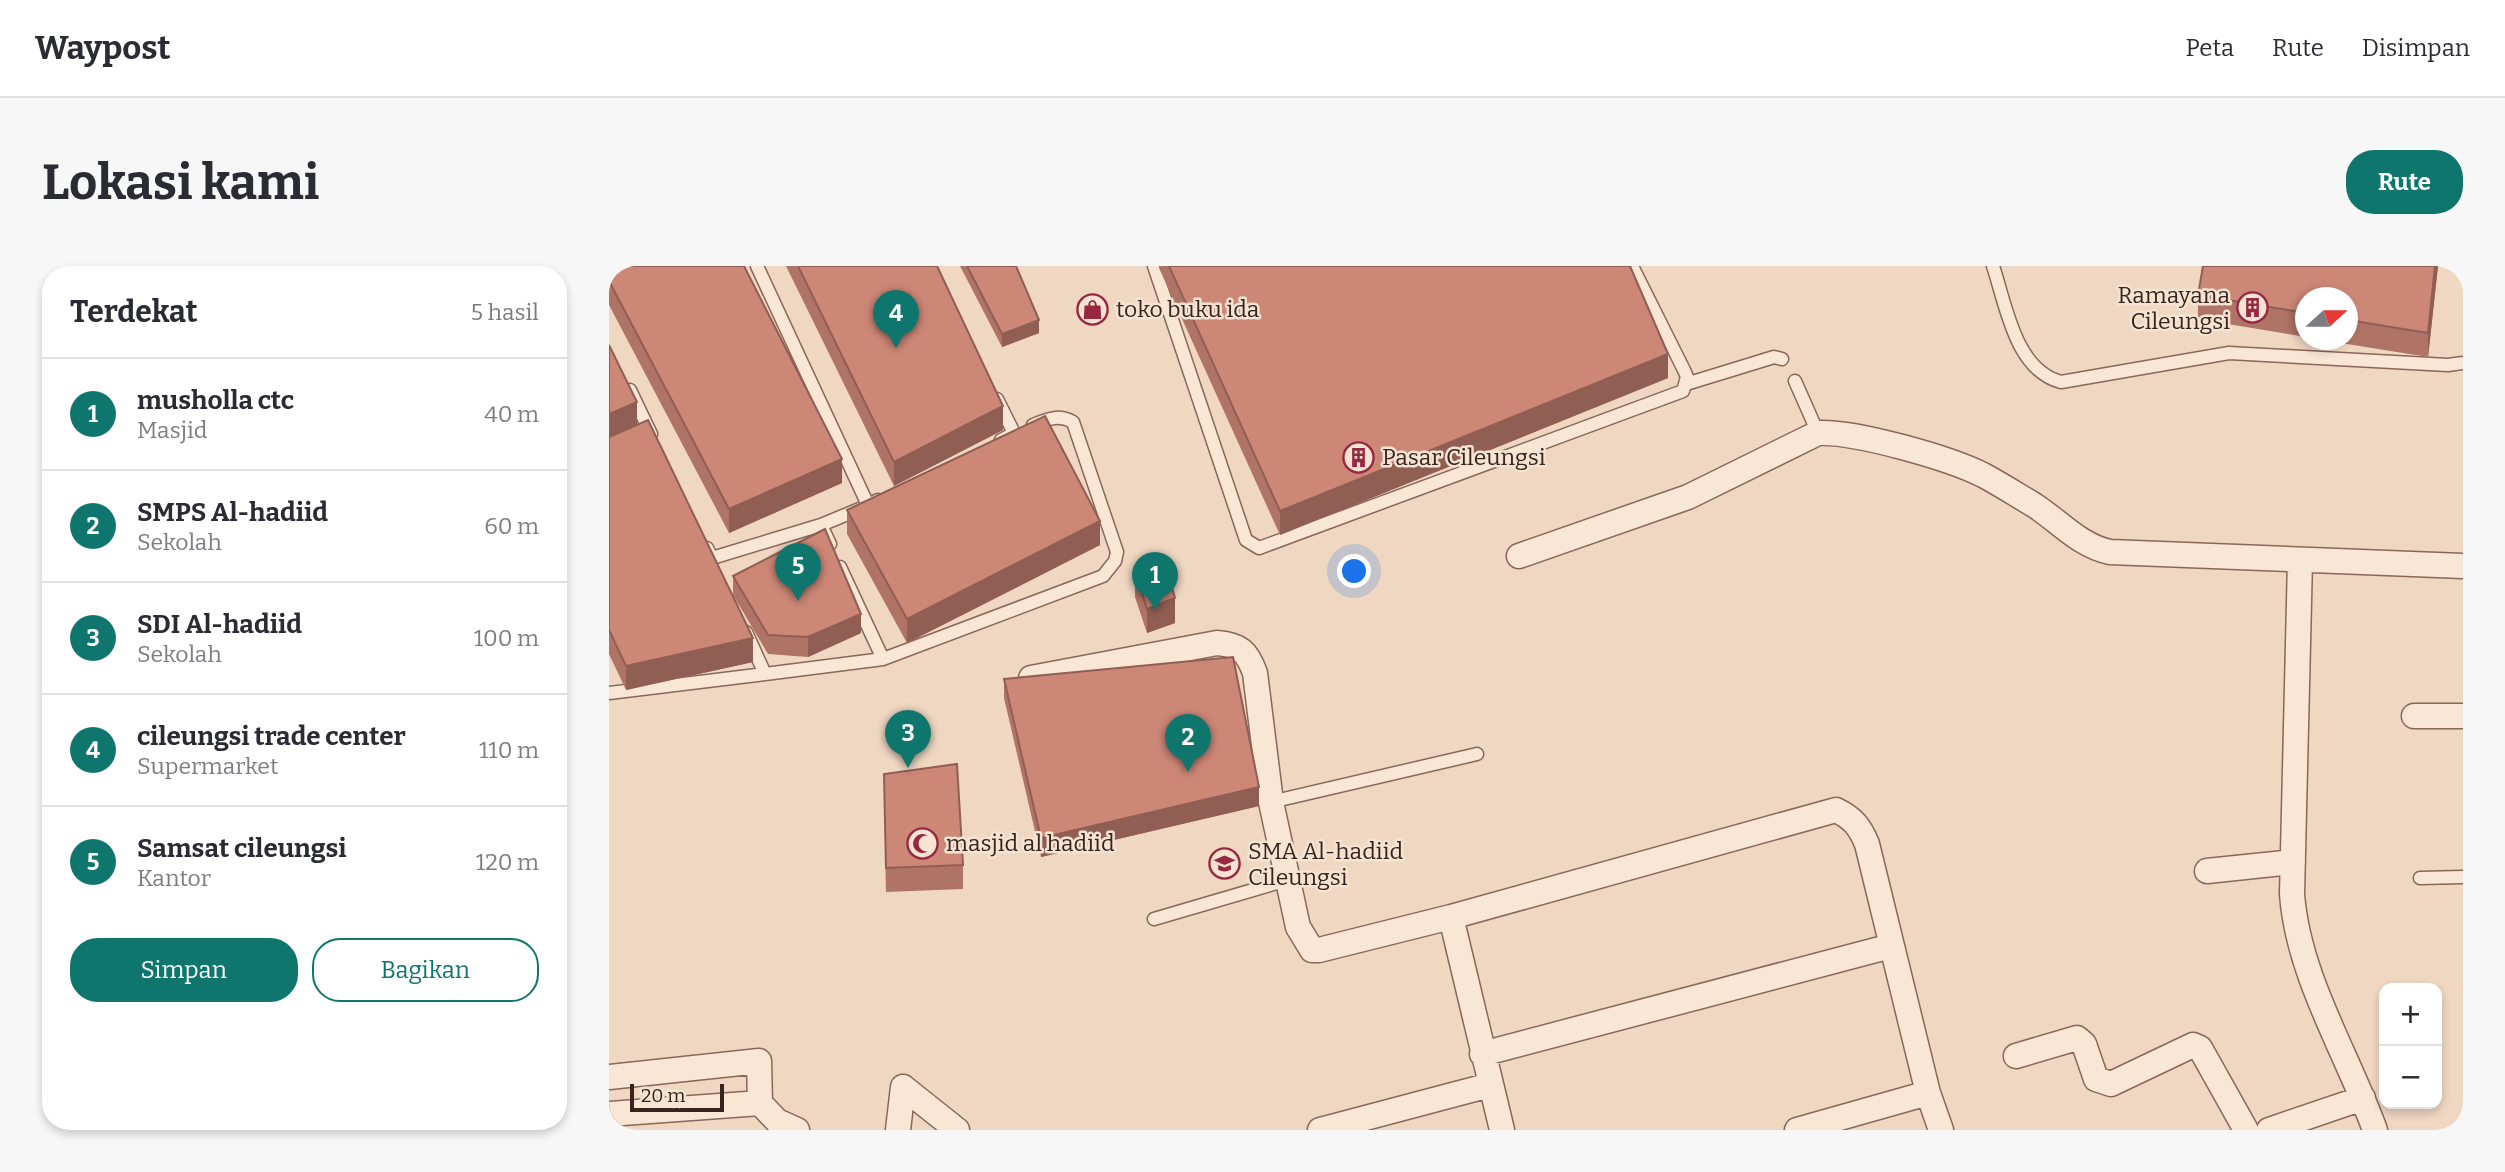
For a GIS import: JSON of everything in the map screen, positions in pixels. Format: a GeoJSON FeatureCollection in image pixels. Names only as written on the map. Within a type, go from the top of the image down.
{"type":"FeatureCollection","features":[{"type":"Feature","properties":{"kind":"street"},"geometry":{"type":"LineString","coordinates":[[1519,556],[1688,497],[1818,433],[1856,436],[1982,474],[2098,550],[2463,566]]}},
{"type":"Feature","properties":{"kind":"street"},"geometry":{"type":"LineString","coordinates":[[2300,560],[2294,923],[2301,947],[2375,1130]]}},
{"type":"Feature","properties":{"kind":"street"},"geometry":{"type":"LineString","coordinates":[[1031,678],[1217,643],[1235,645],[1248,654],[1255,673],[1271,802],[1287,880],[1302,937],[1312,950],[1451,917],[1836,810],[1855,823],[1867,844],[1928,1093],[1941,1130]]}},
{"type":"Feature","properties":{"kind":"street"},"geometry":{"type":"LineString","coordinates":[[2413,716],[2463,716]]}},
{"type":"Feature","properties":{"kind":"street"},"geometry":{"type":"LineString","coordinates":[[2207,871],[2293,862]]}},
{"type":"Feature","properties":{"kind":"street"},"geometry":{"type":"LineString","coordinates":[[1451,917],[1502,1130]]}},
{"type":"Feature","properties":{"kind":"street"},"geometry":{"type":"LineString","coordinates":[[1482,1054],[1891,946]]}},
{"type":"Feature","properties":{"kind":"street"},"geometry":{"type":"LineString","coordinates":[[2016,1056],[2077,1038],[2084,1044],[2096,1079],[2111,1084],[2193,1045],[2200,1048],[2246,1130]]}},
{"type":"Feature","properties":{"kind":"street"},"geometry":{"type":"LineString","coordinates":[[609,1077],[759,1061],[760,1103],[777,1121],[797,1130]]}},
{"type":"Feature","properties":{"kind":"street"},"geometry":{"type":"LineString","coordinates":[[1320,1130],[1374,1122],[1490,1085]]}},
{"type":"Feature","properties":{"kind":"street"},"geometry":{"type":"LineString","coordinates":[[898,1130],[903,1087],[957,1130]]}},
{"type":"Feature","properties":{"kind":"street"},"geometry":{"type":"LineString","coordinates":[[1797,1130],[1928,1093]]}},
{"type":"Feature","properties":{"kind":"street"},"geometry":{"type":"LineString","coordinates":[[2269,1130],[2363,1098]]}},
{"type":"Feature","properties":{"kind":"street"},"geometry":{"type":"LineString","coordinates":[[609,1114],[760,1103]]}},
{"type":"Feature","properties":{"kind":"lane"},"geometry":{"type":"LineString","coordinates":[[757,266],[868,505]]}},
{"type":"Feature","properties":{"kind":"lane"},"geometry":{"type":"LineString","coordinates":[[1154,266],[1247,540],[1254,548],[1265,547],[1675,396],[1686,384],[1774,357],[1782,359]]}},
{"type":"Feature","properties":{"kind":"lane"},"geometry":{"type":"LineString","coordinates":[[1632,266],[1684,370],[1686,384]]}},
{"type":"Feature","properties":{"kind":"lane"},"geometry":{"type":"LineString","coordinates":[[1993,266],[2024,353],[2048,379],[2061,382],[2229,353],[2448,365],[2463,363]]}},
{"type":"Feature","properties":{"kind":"lane"},"geometry":{"type":"LineString","coordinates":[[1795,381],[1818,433]]}},
{"type":"Feature","properties":{"kind":"lane"},"geometry":{"type":"LineString","coordinates":[[627,383],[648,438]]}},
{"type":"Feature","properties":{"kind":"lane"},"geometry":{"type":"LineString","coordinates":[[991,386],[1014,433]]}},
{"type":"Feature","properties":{"kind":"lane"},"geometry":{"type":"LineString","coordinates":[[609,693],[883,659],[1095,581],[1115,561],[1117,552],[1073,422],[1063,417],[1051,418],[989,445]]}},
{"type":"Feature","properties":{"kind":"lane"},"geometry":{"type":"LineString","coordinates":[[701,535],[715,564],[821,525],[893,493]]}},
{"type":"Feature","properties":{"kind":"lane"},"geometry":{"type":"LineString","coordinates":[[821,525],[883,659]]}},
{"type":"Feature","properties":{"kind":"lane"},"geometry":{"type":"LineString","coordinates":[[739,616],[765,674]]}},
{"type":"Feature","properties":{"kind":"lane"},"geometry":{"type":"LineString","coordinates":[[1271,802],[1476,754]]}},
{"type":"Feature","properties":{"kind":"lane"},"geometry":{"type":"LineString","coordinates":[[2420,878],[2463,877]]}},
{"type":"Feature","properties":{"kind":"lane"},"geometry":{"type":"LineString","coordinates":[[1154,919],[1287,880]]}},
{"type":"Feature","properties":{"kind":"building"},"geometry":{"type":"Polygon","coordinates":[[[609,266],[744,266],[842,459],[729,509],[609,281],[609,266]]]}},
{"type":"Feature","properties":{"kind":"building"},"geometry":{"type":"Polygon","coordinates":[[[798,266],[937,266],[1003,406],[894,462],[798,266]]]}},
{"type":"Feature","properties":{"kind":"building"},"geometry":{"type":"Polygon","coordinates":[[[967,266],[1016,266],[1039,320],[1002,334],[967,266]]]}},
{"type":"Feature","properties":{"kind":"building","name":"Pasar Cileungsi"},"geometry":{"type":"Polygon","coordinates":[[[1169,266],[1630,266],[1668,354],[1280,511],[1169,266]]]}},
{"type":"Feature","properties":{"kind":"building","name":"Ramayana Cileungsi"},"geometry":{"type":"Polygon","coordinates":[[[2203,266],[2435,266],[2428,333],[2358,322],[2358,287],[2295,287],[2295,311],[2198,295],[2203,266]]]}},
{"type":"Feature","properties":{"kind":"building"},"geometry":{"type":"Polygon","coordinates":[[[609,345],[637,402],[609,414],[609,345]]]}},
{"type":"Feature","properties":{"kind":"building"},"geometry":{"type":"Polygon","coordinates":[[[1045,416],[1100,521],[907,619],[847,510],[1045,416]]]}},
{"type":"Feature","properties":{"kind":"building"},"geometry":{"type":"Polygon","coordinates":[[[648,420],[753,638],[626,666],[609,630],[609,437],[648,420]]]}},
{"type":"Feature","properties":{"kind":"building"},"geometry":{"type":"Polygon","coordinates":[[[825,529],[861,614],[808,637],[768,635],[733,576],[825,529]]]}},
{"type":"Feature","properties":{"kind":"building"},"geometry":{"type":"Polygon","coordinates":[[[1164,560],[1175,598],[1147,609],[1135,572],[1164,560]]]}},
{"type":"Feature","properties":{"kind":"building"},"geometry":{"type":"Polygon","coordinates":[[[1233,657],[1259,787],[1041,838],[1004,679],[1233,657]]]}},
{"type":"Feature","properties":{"kind":"building","name":"masjid al hadiid"},"geometry":{"type":"Polygon","coordinates":[[[957,764],[963,865],[886,868],[884,774],[957,764]]]}},
{"type":"Feature","properties":{"kind":"place","name":"Ramayana Cileungsi"},"geometry":{"type":"Point","coordinates":[2253,308]}},
{"type":"Feature","properties":{"kind":"place","name":"toko buku ida"},"geometry":{"type":"Point","coordinates":[1093,309]}},
{"type":"Feature","properties":{"kind":"place","name":"cileungsi trade center"},"geometry":{"type":"Point","coordinates":[896,348]}},
{"type":"Feature","properties":{"kind":"place","name":"Pasar Cileungsi"},"geometry":{"type":"Point","coordinates":[1359,457]}},
{"type":"Feature","properties":{"kind":"place","name":"Samsat cileungsi"},"geometry":{"type":"Point","coordinates":[798,601]}},
{"type":"Feature","properties":{"kind":"place","name":"musholla ctc"},"geometry":{"type":"Point","coordinates":[1155,610]}},
{"type":"Feature","properties":{"kind":"place","name":"SDI Al-hadiid"},"geometry":{"type":"Point","coordinates":[908,768]}},
{"type":"Feature","properties":{"kind":"place","name":"SMPS Al-hadiid"},"geometry":{"type":"Point","coordinates":[1188,772]}},
{"type":"Feature","properties":{"kind":"place","name":"masjid al hadiid"},"geometry":{"type":"Point","coordinates":[923,843]}},
{"type":"Feature","properties":{"kind":"place","name":"SMA Al-hadiid Cileungsi"},"geometry":{"type":"Point","coordinates":[1225,864]}}]}
